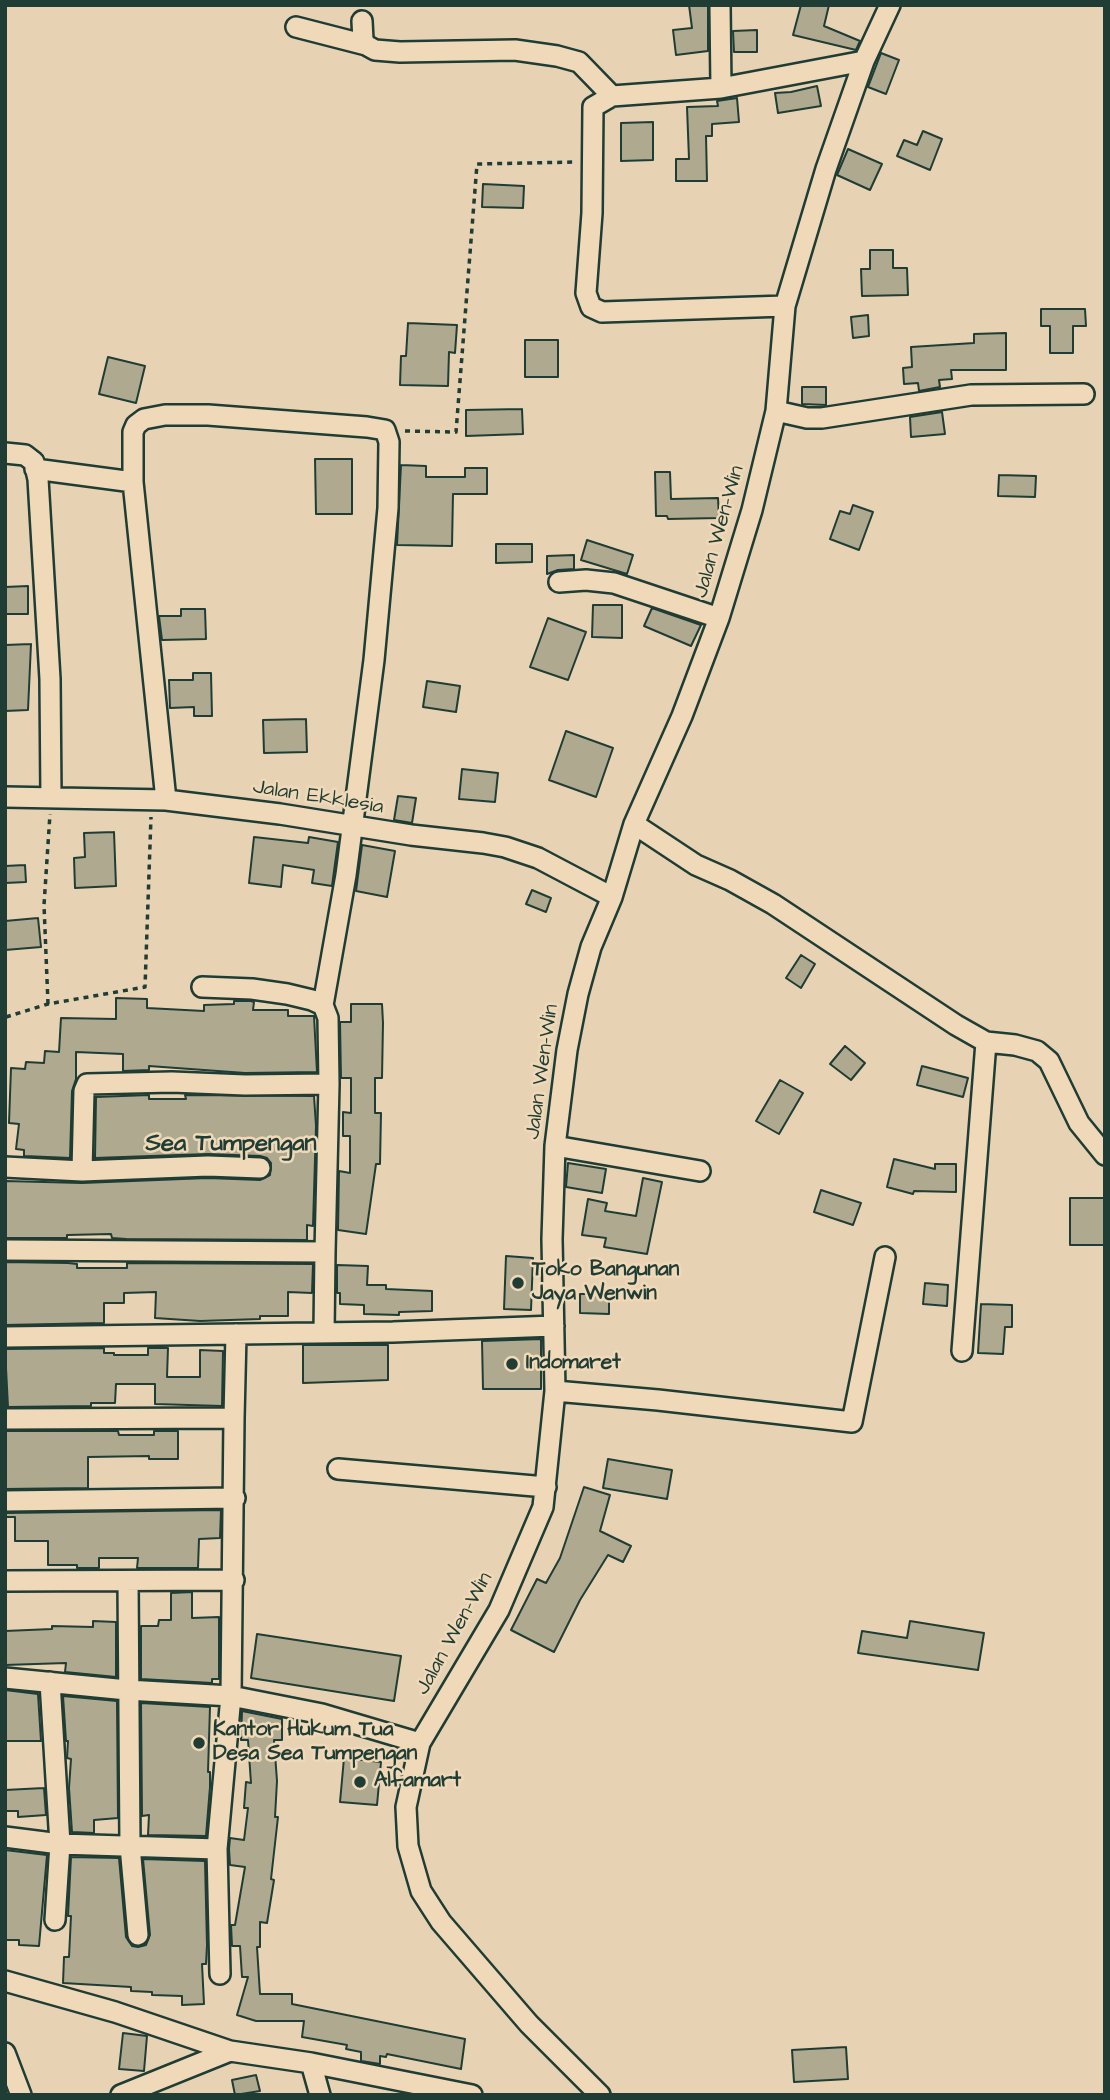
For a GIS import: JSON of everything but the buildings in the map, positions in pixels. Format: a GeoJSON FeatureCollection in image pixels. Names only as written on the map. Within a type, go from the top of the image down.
{"type":"FeatureCollection","features":[{"type":"Feature","properties":{"kind":"street"},"geometry":{"type":"LineString","coordinates":[[720,5],[721,88]]}},
{"type":"Feature","properties":{"kind":"street","name":"Jalan Wen-Win"},"geometry":{"type":"LineString","coordinates":[[600,2095],[529,2024],[441,1922],[421,1891],[408,1846],[406,1807],[420,1743],[499,1609],[543,1507],[555,1391],[552,1239],[555,1146],[567,1050],[578,993],[591,947],[612,897],[635,824],[682,716],[719,618],[752,510],[776,411],[785,306],[826,169],[864,61],[890,5]]}},
{"type":"Feature","properties":{"kind":"street"},"geometry":{"type":"LineString","coordinates":[[362,21],[363,40],[366,45]]}},
{"type":"Feature","properties":{"kind":"street"},"geometry":{"type":"LineString","coordinates":[[296,27],[366,45],[375,50],[515,50],[557,56],[579,62],[612,96]]}},
{"type":"Feature","properties":{"kind":"street"},"geometry":{"type":"LineString","coordinates":[[785,306],[602,312],[591,307],[586,293],[593,213],[593,107],[612,96],[721,88],[864,61]]}},
{"type":"Feature","properties":{"kind":"street"},"geometry":{"type":"LineString","coordinates":[[776,411],[807,418],[822,418],[971,395],[1084,394]]}},
{"type":"Feature","properties":{"kind":"street"},"geometry":{"type":"LineString","coordinates":[[158,800],[133,482],[133,432],[136,425],[144,419],[165,415],[208,415],[385,430],[389,442],[385,550],[374,660],[346,875],[323,1006],[328,1018],[329,1084],[324,1332]]}},
{"type":"Feature","properties":{"kind":"street"},"geometry":{"type":"LineString","coordinates":[[5,453],[25,455],[33,462],[38,479],[49,667],[51,798]]}},
{"type":"Feature","properties":{"kind":"street"},"geometry":{"type":"LineString","coordinates":[[35,468],[133,482]]}},
{"type":"Feature","properties":{"kind":"street"},"geometry":{"type":"LineString","coordinates":[[559,582],[586,580],[614,583],[719,618]]}},
{"type":"Feature","properties":{"kind":"street","name":"Jalan Ekklesia"},"geometry":{"type":"LineString","coordinates":[[5,797],[158,800],[280,814],[505,847],[538,858],[612,897]]}},
{"type":"Feature","properties":{"kind":"street"},"geometry":{"type":"LineString","coordinates":[[635,824],[696,865],[773,904],[986,1042],[1037,1051],[1049,1061],[1079,1122],[1105,1156]]}},
{"type":"Feature","properties":{"kind":"street"},"geometry":{"type":"LineString","coordinates":[[202,987],[252,989],[287,994],[312,1000],[323,1006]]}},
{"type":"Feature","properties":{"kind":"street"},"geometry":{"type":"LineString","coordinates":[[962,1351],[986,1042]]}},
{"type":"Feature","properties":{"kind":"street"},"geometry":{"type":"LineString","coordinates":[[82,1171],[84,1090],[87,1084],[329,1084]]}},
{"type":"Feature","properties":{"kind":"street"},"geometry":{"type":"LineString","coordinates":[[555,1146],[701,1171]]}},
{"type":"Feature","properties":{"kind":"street"},"geometry":{"type":"LineString","coordinates":[[5,1167],[82,1171],[208,1166],[260,1168]]}},
{"type":"Feature","properties":{"kind":"street"},"geometry":{"type":"LineString","coordinates":[[5,1250],[325,1252]]}},
{"type":"Feature","properties":{"kind":"street"},"geometry":{"type":"LineString","coordinates":[[555,1391],[852,1422],[885,1257]]}},
{"type":"Feature","properties":{"kind":"street"},"geometry":{"type":"LineString","coordinates":[[5,1337],[554,1326]]}},
{"type":"Feature","properties":{"kind":"street"},"geometry":{"type":"LineString","coordinates":[[220,1974],[217,1849],[231,1696],[236,1334]]}},
{"type":"Feature","properties":{"kind":"street"},"geometry":{"type":"LineString","coordinates":[[5,1419],[234,1418]]}},
{"type":"Feature","properties":{"kind":"street"},"geometry":{"type":"LineString","coordinates":[[338,1469],[546,1487]]}},
{"type":"Feature","properties":{"kind":"street"},"geometry":{"type":"LineString","coordinates":[[5,1501],[235,1499]]}},
{"type":"Feature","properties":{"kind":"street"},"geometry":{"type":"LineString","coordinates":[[5,1581],[234,1580]]}},
{"type":"Feature","properties":{"kind":"street"},"geometry":{"type":"LineString","coordinates":[[128,1582],[130,1846],[138,1935]]}},
{"type":"Feature","properties":{"kind":"street"},"geometry":{"type":"LineString","coordinates":[[5,1678],[127,1690],[231,1696],[321,1714],[420,1743]]}},
{"type":"Feature","properties":{"kind":"street"},"geometry":{"type":"LineString","coordinates":[[50,1682],[60,1844],[55,1920]]}},
{"type":"Feature","properties":{"kind":"street"},"geometry":{"type":"LineString","coordinates":[[5,1837],[60,1844],[217,1849]]}},
{"type":"Feature","properties":{"kind":"street"},"geometry":{"type":"LineString","coordinates":[[5,1981],[115,2012],[230,2051],[311,2063],[472,2095]]}},
{"type":"Feature","properties":{"kind":"street"},"geometry":{"type":"LineString","coordinates":[[121,2095],[230,2051]]}},
{"type":"Feature","properties":{"kind":"street"},"geometry":{"type":"LineString","coordinates":[[5,2053],[22,2095]]}},
{"type":"Feature","properties":{"kind":"street"},"geometry":{"type":"LineString","coordinates":[[311,2063],[320,2095]]}},
{"type":"Feature","properties":{"kind":"street"},"geometry":{"type":"LineString","coordinates":[[393,2095],[421,2086]]}},
{"type":"Feature","properties":{"kind":"path"},"geometry":{"type":"LineString","coordinates":[[385,430],[456,432],[477,164],[593,162]]}},
{"type":"Feature","properties":{"kind":"path"},"geometry":{"type":"LineString","coordinates":[[48,1004],[44,905],[51,798]]}},
{"type":"Feature","properties":{"kind":"path"},"geometry":{"type":"LineString","coordinates":[[6,1017],[48,1004],[145,987],[158,800]]}},
{"type":"Feature","properties":{"kind":"place","name":"Toko Bangunan Jaya Wenwin"},"geometry":{"type":"Point","coordinates":[518,1283]}},
{"type":"Feature","properties":{"kind":"place","name":"Indomaret"},"geometry":{"type":"Point","coordinates":[512,1364]}},
{"type":"Feature","properties":{"kind":"place","name":"Kantor Hukum Tua Desa Sea Tumpengan"},"geometry":{"type":"Point","coordinates":[199,1743]}},
{"type":"Feature","properties":{"kind":"place","name":"Alfamart"},"geometry":{"type":"Point","coordinates":[360,1782]}},
{"type":"Feature","properties":{"kind":"district","name":"Sea Tumpengan"},"geometry":{"type":"Point","coordinates":[231,1145]}}]}
